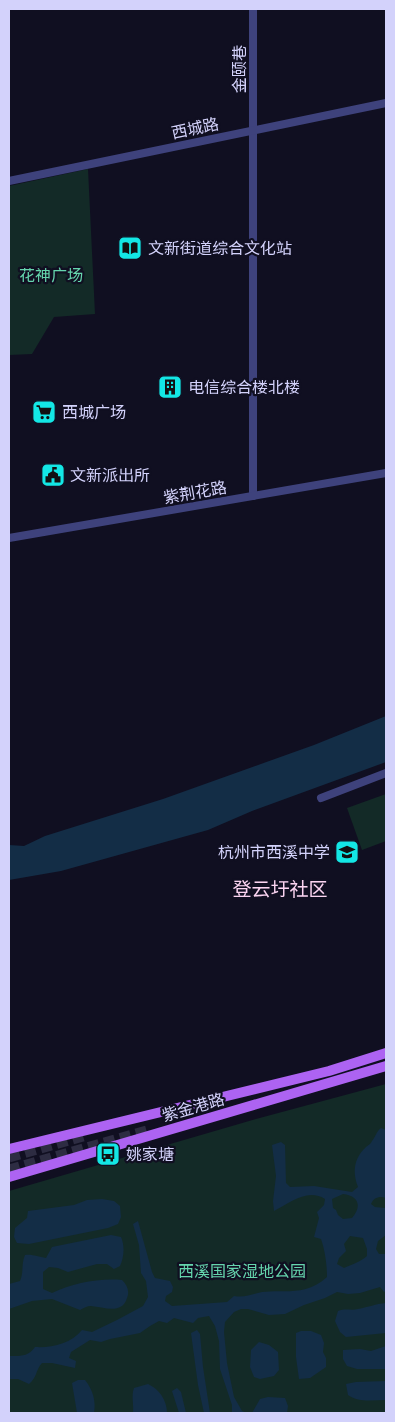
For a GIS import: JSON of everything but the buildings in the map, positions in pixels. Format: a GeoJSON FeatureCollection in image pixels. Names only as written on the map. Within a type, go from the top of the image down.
{"type":"FeatureCollection","features":[{"type":"Feature","properties":{"kind":"main road","name":"紫金港路"},"geometry":{"type":"LineString","coordinates":[[9,1149],[329,1071],[386,1053]]}},
{"type":"Feature","properties":{"kind":"main road","name":"紫金港路"},"geometry":{"type":"LineString","coordinates":[[9,1177],[386,1066]]}},
{"type":"Feature","properties":{"kind":"street","name":"金颐巷"},"geometry":{"type":"LineString","coordinates":[[253,9],[253,496]]}},
{"type":"Feature","properties":{"kind":"street","name":"西城路"},"geometry":{"type":"LineString","coordinates":[[9,181],[386,103]]}},
{"type":"Feature","properties":{"kind":"street","name":"紫荆花路"},"geometry":{"type":"LineString","coordinates":[[9,538],[386,473]]}},
{"type":"Feature","properties":{"kind":"street"},"geometry":{"type":"LineString","coordinates":[[321,798],[386,773]]}},
{"type":"Feature","properties":{"kind":"green space","name":"花神广场"},"geometry":{"type":"Polygon","coordinates":[[[88,169],[95,314],[54,317],[32,354],[9,355],[9,186],[88,169]]]}},
{"type":"Feature","properties":{"kind":"green space"},"geometry":{"type":"Polygon","coordinates":[[[386,794],[386,841],[362,850],[347,808],[386,794]]]}},
{"type":"Feature","properties":{"kind":"green space","name":"西溪国家湿地公园"},"geometry":{"type":"Polygon","coordinates":[[[386,1084],[386,1413],[9,1413],[9,1191],[256,1119],[386,1084]]]}},
{"type":"Feature","properties":{"kind":"water"},"geometry":{"type":"Polygon","coordinates":[[[386,716],[386,762],[252,811],[208,830],[61,871],[9,880],[9,845],[24,846],[45,836],[163,799],[314,745],[386,716]]]}},
{"type":"Feature","properties":{"kind":"water"},"geometry":{"type":"Polygon","coordinates":[[[381,1128],[386,1130],[386,1198],[377,1198],[371,1204],[375,1207],[386,1207],[386,1235],[378,1241],[376,1249],[379,1254],[386,1254],[386,1291],[384,1292],[380,1287],[360,1293],[348,1294],[337,1292],[285,1314],[269,1315],[248,1309],[234,1312],[225,1322],[227,1363],[234,1397],[242,1411],[247,1413],[232,1413],[232,1405],[220,1369],[219,1341],[215,1326],[209,1316],[198,1318],[193,1323],[174,1318],[167,1323],[159,1321],[140,1333],[101,1342],[90,1340],[71,1352],[69,1358],[76,1361],[75,1368],[42,1363],[29,1384],[18,1379],[9,1379],[9,1356],[27,1354],[35,1347],[48,1347],[67,1342],[82,1330],[92,1332],[143,1306],[148,1297],[146,1281],[141,1273],[139,1245],[133,1224],[138,1221],[155,1278],[170,1281],[173,1287],[172,1292],[166,1296],[165,1301],[172,1306],[227,1302],[234,1296],[271,1291],[303,1290],[319,1283],[327,1277],[326,1263],[321,1239],[314,1237],[319,1218],[317,1212],[324,1205],[325,1199],[312,1195],[305,1196],[274,1211],[273,1201],[276,1176],[272,1145],[281,1142],[285,1145],[286,1183],[290,1187],[314,1186],[352,1192],[358,1187],[355,1166],[359,1156],[371,1143],[381,1128]],[[343,1194],[332,1199],[333,1208],[343,1219],[352,1218],[358,1206],[356,1199],[343,1194]],[[350,1236],[344,1244],[346,1251],[339,1258],[337,1264],[344,1268],[367,1256],[367,1249],[363,1238],[350,1236]]]}},
{"type":"Feature","properties":{"kind":"water"},"geometry":{"type":"Polygon","coordinates":[[[102,1199],[114,1201],[120,1206],[121,1217],[118,1224],[108,1228],[29,1244],[17,1243],[14,1237],[15,1228],[27,1218],[28,1211],[102,1199]]]}},
{"type":"Feature","properties":{"kind":"water"},"geometry":{"type":"Polygon","coordinates":[[[111,1235],[121,1237],[122,1240],[124,1252],[120,1266],[114,1269],[107,1264],[97,1264],[68,1272],[49,1267],[43,1272],[43,1289],[52,1293],[86,1282],[122,1280],[127,1286],[128,1293],[125,1303],[121,1307],[112,1309],[90,1306],[80,1310],[52,1299],[32,1301],[9,1309],[9,1284],[20,1281],[25,1255],[46,1258],[52,1247],[111,1235]]]}},
{"type":"Feature","properties":{"kind":"water"},"geometry":{"type":"Polygon","coordinates":[[[386,1303],[386,1333],[346,1337],[340,1332],[335,1321],[338,1311],[356,1310],[386,1303]]]}},
{"type":"Feature","properties":{"kind":"water"},"geometry":{"type":"Polygon","coordinates":[[[197,1330],[200,1334],[210,1413],[204,1413],[198,1385],[191,1333],[197,1330]]]}},
{"type":"Feature","properties":{"kind":"water"},"geometry":{"type":"Polygon","coordinates":[[[311,1331],[321,1335],[324,1343],[323,1352],[326,1358],[326,1367],[310,1378],[299,1379],[296,1357],[296,1333],[311,1331]]]}},
{"type":"Feature","properties":{"kind":"water"},"geometry":{"type":"Polygon","coordinates":[[[259,1342],[269,1345],[278,1352],[279,1370],[274,1376],[260,1379],[254,1377],[250,1367],[251,1350],[259,1342]]]}},
{"type":"Feature","properties":{"kind":"water"},"geometry":{"type":"Polygon","coordinates":[[[386,1346],[386,1369],[357,1369],[347,1366],[343,1359],[343,1350],[360,1349],[371,1351],[386,1346]]]}},
{"type":"Feature","properties":{"kind":"water"},"geometry":{"type":"Polygon","coordinates":[[[78,1380],[85,1380],[90,1388],[94,1400],[94,1413],[77,1413],[72,1383],[78,1380]]]}},
{"type":"Feature","properties":{"kind":"water"},"geometry":{"type":"Polygon","coordinates":[[[386,1381],[386,1400],[361,1400],[348,1395],[346,1384],[386,1381]]]}},
{"type":"Feature","properties":{"kind":"water"},"geometry":{"type":"Polygon","coordinates":[[[148,1384],[162,1396],[166,1404],[167,1413],[133,1413],[134,1388],[148,1384]]]}},
{"type":"Feature","properties":{"kind":"water"},"geometry":{"type":"Polygon","coordinates":[[[177,1388],[181,1392],[186,1413],[179,1413],[172,1391],[177,1388]]]}},
{"type":"Feature","properties":{"kind":"water"},"geometry":{"type":"Polygon","coordinates":[[[268,1397],[285,1398],[288,1406],[287,1413],[252,1413],[260,1399],[268,1397]]]}},
{"type":"Feature","properties":{"kind":"tunnel"},"geometry":{"type":"LineString","coordinates":[[9,1170],[147,1131]]}},
{"type":"Feature","properties":{"kind":"tunnel"},"geometry":{"type":"LineString","coordinates":[[9,1157],[86,1135]]}},
{"type":"Feature","properties":{"kind":"place","name":"文新街道综合文化站"},"geometry":{"type":"Point","coordinates":[130,248]}},
{"type":"Feature","properties":{"kind":"place","name":"电信综合楼北楼"},"geometry":{"type":"Point","coordinates":[170,387]}},
{"type":"Feature","properties":{"kind":"place","name":"西城广场"},"geometry":{"type":"Point","coordinates":[44,412]}},
{"type":"Feature","properties":{"kind":"place","name":"文新派出所"},"geometry":{"type":"Point","coordinates":[53,475]}},
{"type":"Feature","properties":{"kind":"place","name":"杭州市西溪中学"},"geometry":{"type":"Point","coordinates":[347,852]}},
{"type":"Feature","properties":{"kind":"place","name":"姚家塘"},"geometry":{"type":"Point","coordinates":[108,1154]}},
{"type":"Feature","properties":{"kind":"district","name":"登云圩社区"},"geometry":{"type":"Point","coordinates":[280,889]}}]}
